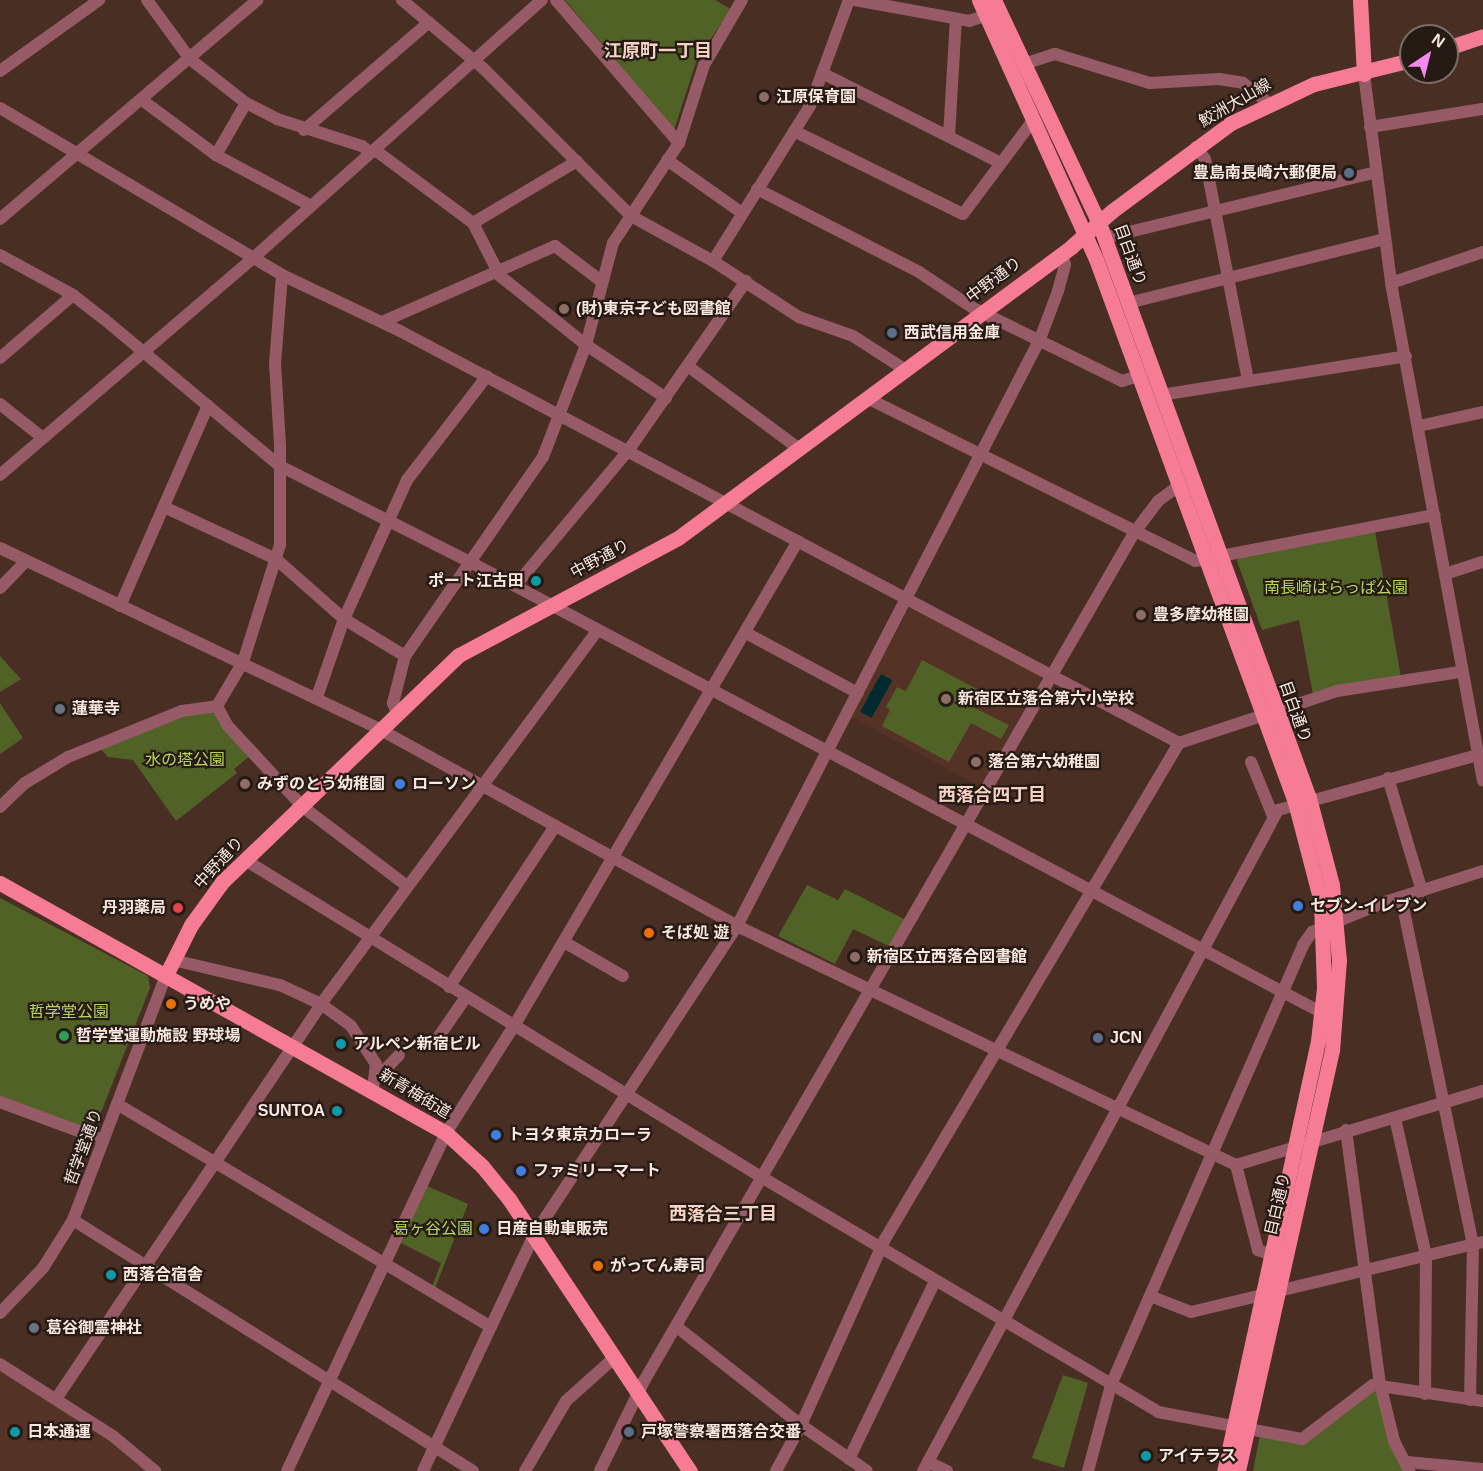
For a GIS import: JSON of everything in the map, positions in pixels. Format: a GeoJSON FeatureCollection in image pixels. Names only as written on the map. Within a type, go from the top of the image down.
{"type":"FeatureCollection","features":[{"type":"Feature","properties":{"kind":"main road","name":"目白通り"},"geometry":{"type":"LineString","coordinates":[[979,0],[993,9],[1024,64],[1099,223],[1161,395],[1206,559]]}},
{"type":"Feature","properties":{"kind":"main road"},"geometry":{"type":"LineString","coordinates":[[1360,0],[1364,74]]}},
{"type":"Feature","properties":{"kind":"main road","name":"目白通り"},"geometry":{"type":"LineString","coordinates":[[993,9],[1034,119],[1087,234],[1206,559],[1302,800],[1314,869],[1330,925],[1329,1016],[1309,1144],[1270,1295],[1240,1429],[1224,1471]]}},
{"type":"Feature","properties":{"kind":"main road"},"geometry":{"type":"LineString","coordinates":[[1459,44],[1483,36]]}},
{"type":"Feature","properties":{"kind":"main road","name":"鮫洲大山線"},"geometry":{"type":"LineString","coordinates":[[1099,223],[1196,147],[1269,103],[1314,84],[1364,74],[1399,64]]}},
{"type":"Feature","properties":{"kind":"main road","name":"中野通り"},"geometry":{"type":"LineString","coordinates":[[170,967],[213,894],[245,860],[303,807],[459,655],[678,538],[1062,253],[1099,223]]}},
{"type":"Feature","properties":{"kind":"main road","name":"新青梅街道"},"geometry":{"type":"LineString","coordinates":[[0,883],[170,967],[293,1045],[375,1083],[446,1132],[482,1166],[534,1235],[690,1471]]}},
{"type":"Feature","properties":{"kind":"main road","name":"目白通り"},"geometry":{"type":"LineString","coordinates":[[1270,1295],[1271,1255],[1293,1149],[1329,1016]]}},
{"type":"Feature","properties":{"kind":"main road","name":"目白通り"},"geometry":{"type":"LineString","coordinates":[[1238,1471],[1240,1429]]}},
{"type":"Feature","properties":{"kind":"street"},"geometry":{"type":"LineString","coordinates":[[0,71],[99,0]]}},
{"type":"Feature","properties":{"kind":"street"},"geometry":{"type":"LineString","coordinates":[[147,0],[190,59],[246,103],[304,130],[373,151],[473,223],[495,270],[586,345],[666,398]]}},
{"type":"Feature","properties":{"kind":"street"},"geometry":{"type":"LineString","coordinates":[[0,219],[257,0]]}},
{"type":"Feature","properties":{"kind":"street"},"geometry":{"type":"LineString","coordinates":[[402,0],[475,61],[631,216],[713,261],[799,317],[853,336],[904,369]]}},
{"type":"Feature","properties":{"kind":"street"},"geometry":{"type":"LineString","coordinates":[[0,475],[252,259],[542,0]]}},
{"type":"Feature","properties":{"kind":"street"},"geometry":{"type":"LineString","coordinates":[[556,0],[679,143]]}},
{"type":"Feature","properties":{"kind":"street"},"geometry":{"type":"LineString","coordinates":[[398,715],[393,703],[405,656],[543,457],[586,345],[601,281],[613,243],[679,143],[704,65],[742,0]]}},
{"type":"Feature","properties":{"kind":"street"},"geometry":{"type":"LineString","coordinates":[[713,261],[810,106],[849,0]]}},
{"type":"Feature","properties":{"kind":"street"},"geometry":{"type":"LineString","coordinates":[[855,0],[969,21],[993,9]]}},
{"type":"Feature","properties":{"kind":"street"},"geometry":{"type":"LineString","coordinates":[[949,136],[956,19]]}},
{"type":"Feature","properties":{"kind":"street"},"geometry":{"type":"LineString","coordinates":[[304,130],[429,22]]}},
{"type":"Feature","properties":{"kind":"street"},"geometry":{"type":"LineString","coordinates":[[1024,64],[1055,54],[1150,83],[1220,79],[1243,83],[1269,103]]}},
{"type":"Feature","properties":{"kind":"street"},"geometry":{"type":"LineString","coordinates":[[822,72],[1001,163]]}},
{"type":"Feature","properties":{"kind":"street"},"geometry":{"type":"LineString","coordinates":[[1364,74],[1391,283],[1435,515],[1460,672],[1483,781]]}},
{"type":"Feature","properties":{"kind":"street"},"geometry":{"type":"LineString","coordinates":[[142,100],[216,155],[311,206]]}},
{"type":"Feature","properties":{"kind":"street"},"geometry":{"type":"LineString","coordinates":[[216,155],[246,103]]}},
{"type":"Feature","properties":{"kind":"street"},"geometry":{"type":"LineString","coordinates":[[0,108],[252,259],[487,376],[1179,743]]}},
{"type":"Feature","properties":{"kind":"street"},"geometry":{"type":"LineString","coordinates":[[1370,127],[1483,109]]}},
{"type":"Feature","properties":{"kind":"street"},"geometry":{"type":"LineString","coordinates":[[794,131],[963,213],[1034,119]]}},
{"type":"Feature","properties":{"kind":"street"},"geometry":{"type":"LineString","coordinates":[[1196,147],[1205,159],[1248,381]]}},
{"type":"Feature","properties":{"kind":"street"},"geometry":{"type":"LineString","coordinates":[[667,160],[742,213]]}},
{"type":"Feature","properties":{"kind":"street"},"geometry":{"type":"LineString","coordinates":[[473,223],[577,161]]}},
{"type":"Feature","properties":{"kind":"street"},"geometry":{"type":"LineString","coordinates":[[1104,238],[1215,213],[1376,172]]}},
{"type":"Feature","properties":{"kind":"street"},"geometry":{"type":"LineString","coordinates":[[757,189],[919,272],[973,308],[984,311],[1122,381],[1138,376]]}},
{"type":"Feature","properties":{"kind":"street"},"geometry":{"type":"LineString","coordinates":[[1128,303],[1384,239]]}},
{"type":"Feature","properties":{"kind":"street"},"geometry":{"type":"LineString","coordinates":[[382,322],[495,270],[555,246],[601,281]]}},
{"type":"Feature","properties":{"kind":"street"},"geometry":{"type":"LineString","coordinates":[[1391,283],[1483,252]]}},
{"type":"Feature","properties":{"kind":"street"},"geometry":{"type":"LineString","coordinates":[[423,1471],[534,1235],[737,926],[1040,339],[1065,265],[1062,253]]}},
{"type":"Feature","properties":{"kind":"street"},"geometry":{"type":"LineString","coordinates":[[0,255],[73,296],[280,466],[389,520],[713,689],[1329,1016]]}},
{"type":"Feature","properties":{"kind":"street"},"geometry":{"type":"LineString","coordinates":[[217,706],[243,662],[280,545],[280,466],[274,364],[282,275]]}},
{"type":"Feature","properties":{"kind":"street"},"geometry":{"type":"LineString","coordinates":[[515,586],[628,451],[746,281]]}},
{"type":"Feature","properties":{"kind":"street"},"geometry":{"type":"LineString","coordinates":[[0,358],[73,296]]}},
{"type":"Feature","properties":{"kind":"street"},"geometry":{"type":"LineString","coordinates":[[1161,395],[1406,356]]}},
{"type":"Feature","properties":{"kind":"street"},"geometry":{"type":"LineString","coordinates":[[688,367],[798,448]]}},
{"type":"Feature","properties":{"kind":"street"},"geometry":{"type":"LineString","coordinates":[[317,698],[344,620],[407,480],[487,376]]}},
{"type":"Feature","properties":{"kind":"street"},"geometry":{"type":"LineString","coordinates":[[867,398],[1134,533],[1206,559],[1435,515]]}},
{"type":"Feature","properties":{"kind":"street"},"geometry":{"type":"LineString","coordinates":[[0,404],[43,438]]}},
{"type":"Feature","properties":{"kind":"street"},"geometry":{"type":"LineString","coordinates":[[120,606],[208,406]]}},
{"type":"Feature","properties":{"kind":"street"},"geometry":{"type":"LineString","coordinates":[[1419,426],[1483,412]]}},
{"type":"Feature","properties":{"kind":"street"},"geometry":{"type":"LineString","coordinates":[[600,1471],[638,1393],[1134,533],[1158,501],[1179,486]]}},
{"type":"Feature","properties":{"kind":"street"},"geometry":{"type":"LineString","coordinates":[[164,507],[276,559],[344,620],[405,656]]}},
{"type":"Feature","properties":{"kind":"street"},"geometry":{"type":"LineString","coordinates":[[287,1471],[446,1132],[514,1026],[798,542]]}},
{"type":"Feature","properties":{"kind":"street"},"geometry":{"type":"LineString","coordinates":[[0,548],[25,562],[243,662],[381,730],[737,926],[1236,1165],[1483,1091]]}},
{"type":"Feature","properties":{"kind":"street"},"geometry":{"type":"LineString","coordinates":[[0,588],[25,562]]}},
{"type":"Feature","properties":{"kind":"street"},"geometry":{"type":"LineString","coordinates":[[1445,574],[1483,562]]}},
{"type":"Feature","properties":{"kind":"street"},"geometry":{"type":"LineString","coordinates":[[56,1399],[321,1004],[598,630]]}},
{"type":"Feature","properties":{"kind":"street"},"geometry":{"type":"LineString","coordinates":[[746,633],[858,693]]}},
{"type":"Feature","properties":{"kind":"street"},"geometry":{"type":"LineString","coordinates":[[776,1471],[801,1425],[880,1248],[1179,743],[1270,715],[1337,691],[1460,672]]}},
{"type":"Feature","properties":{"kind":"street"},"geometry":{"type":"LineString","coordinates":[[217,706],[227,725],[303,807],[407,886]]}},
{"type":"Feature","properties":{"kind":"street"},"geometry":{"type":"LineString","coordinates":[[0,807],[25,783],[68,758],[182,711],[217,706]]}},
{"type":"Feature","properties":{"kind":"street"},"geometry":{"type":"LineString","coordinates":[[947,1471],[926,1467],[1115,1107],[1273,816],[1302,800],[1388,778],[1478,749]]}},
{"type":"Feature","properties":{"kind":"street"},"geometry":{"type":"LineString","coordinates":[[1251,762],[1273,816]]}},
{"type":"Feature","properties":{"kind":"street"},"geometry":{"type":"LineString","coordinates":[[1388,778],[1422,891]]}},
{"type":"Feature","properties":{"kind":"street"},"geometry":{"type":"LineString","coordinates":[[449,987],[555,826]]}},
{"type":"Feature","properties":{"kind":"street"},"geometry":{"type":"LineString","coordinates":[[245,860],[763,1178],[1158,1413],[1302,1439],[1332,1412],[1373,1384],[1425,1394],[1477,1400],[1478,1244],[1443,1103],[1401,897]]}},
{"type":"Feature","properties":{"kind":"street"},"geometry":{"type":"LineString","coordinates":[[1088,1471],[1112,1385],[1210,1152],[1280,991],[1303,945],[1312,932],[1401,897],[1483,871]]}},
{"type":"Feature","properties":{"kind":"street"},"geometry":{"type":"LineString","coordinates":[[564,942],[623,976]]}},
{"type":"Feature","properties":{"kind":"street"},"geometry":{"type":"LineString","coordinates":[[170,967],[280,986],[321,1004],[351,1026],[376,1064],[375,1083]]}},
{"type":"Feature","properties":{"kind":"street","name":"哲学堂通り"},"geometry":{"type":"LineString","coordinates":[[0,1313],[44,1268],[74,1220],[170,967]]}},
{"type":"Feature","properties":{"kind":"street"},"geometry":{"type":"LineString","coordinates":[[435,1042],[466,997]]}},
{"type":"Feature","properties":{"kind":"street"},"geometry":{"type":"LineString","coordinates":[[375,1083],[399,1055]]}},
{"type":"Feature","properties":{"kind":"street"},"geometry":{"type":"LineString","coordinates":[[0,1102],[103,1140]]}},
{"type":"Feature","properties":{"kind":"street"},"geometry":{"type":"LineString","coordinates":[[117,1104],[491,1327]]}},
{"type":"Feature","properties":{"kind":"street"},"geometry":{"type":"LineString","coordinates":[[1395,1118],[1426,1256],[1425,1394]]}},
{"type":"Feature","properties":{"kind":"street"},"geometry":{"type":"LineString","coordinates":[[1346,1131],[1380,1384],[1394,1441],[1408,1467],[1483,1469]]}},
{"type":"Feature","properties":{"kind":"street"},"geometry":{"type":"LineString","coordinates":[[1236,1165],[1258,1250],[1271,1255]]}},
{"type":"Feature","properties":{"kind":"street"},"geometry":{"type":"LineString","coordinates":[[74,1220],[473,1471]]}},
{"type":"Feature","properties":{"kind":"street"},"geometry":{"type":"LineString","coordinates":[[1150,1296],[1191,1312],[1478,1244]]}},
{"type":"Feature","properties":{"kind":"street"},"geometry":{"type":"LineString","coordinates":[[842,1471],[935,1281]]}},
{"type":"Feature","properties":{"kind":"street"},"geometry":{"type":"LineString","coordinates":[[677,1327],[801,1425],[867,1471]]}},
{"type":"Feature","properties":{"kind":"street"},"geometry":{"type":"LineString","coordinates":[[525,1471],[566,1401],[614,1358]]}},
{"type":"Feature","properties":{"kind":"street"},"geometry":{"type":"LineString","coordinates":[[0,1364],[113,1436],[155,1471]]}},
{"type":"Feature","properties":{"kind":"shaded area","name":"新宿区立落合第六小学校"},"geometry":{"type":"Polygon","coordinates":[[[910,606],[1040,676],[1042,681],[981,787],[851,717],[910,606]]]}},
{"type":"Feature","properties":{"kind":"shaded area"},"geometry":{"type":"Polygon","coordinates":[[[0,1369],[108,1438],[146,1471],[0,1471],[0,1369]]]}},
{"type":"Feature","properties":{"kind":"green space"},"geometry":{"type":"Polygon","coordinates":[[[565,0],[715,0],[731,9],[697,59],[674,130],[565,0]]]}},
{"type":"Feature","properties":{"kind":"green space","name":"南長崎はらっぱ公園"},"geometry":{"type":"Polygon","coordinates":[[[1375,531],[1401,677],[1313,695],[1299,620],[1262,630],[1237,561],[1238,556],[1375,531]]]}},
{"type":"Feature","properties":{"kind":"green space"},"geometry":{"type":"Polygon","coordinates":[[[0,656],[21,679],[0,692],[0,656]]]}},
{"type":"Feature","properties":{"kind":"green space"},"geometry":{"type":"Polygon","coordinates":[[[922,660],[977,689],[969,705],[1009,725],[1001,739],[971,723],[949,762],[882,726],[890,710],[886,707],[897,687],[906,691],[922,660]]]}},
{"type":"Feature","properties":{"kind":"green space"},"geometry":{"type":"Polygon","coordinates":[[[0,703],[23,738],[0,754],[0,703]]]}},
{"type":"Feature","properties":{"kind":"green space","name":"水の塔公園"},"geometry":{"type":"Polygon","coordinates":[[[215,710],[251,755],[234,769],[237,773],[176,821],[133,760],[108,757],[100,748],[186,713],[215,710]]]}},
{"type":"Feature","properties":{"kind":"green space"},"geometry":{"type":"Polygon","coordinates":[[[807,885],[838,900],[845,889],[906,920],[891,947],[853,929],[835,964],[778,936],[807,885]]]}},
{"type":"Feature","properties":{"kind":"green space","name":"哲学堂運動施設 野球場"},"geometry":{"type":"Polygon","coordinates":[[[0,898],[148,976],[150,988],[100,1115],[90,1131],[0,1099],[0,898]]]}},
{"type":"Feature","properties":{"kind":"green space","name":"葛ヶ谷公園"},"geometry":{"type":"Polygon","coordinates":[[[427,1186],[468,1204],[435,1288],[432,1287],[441,1263],[401,1243],[427,1186]]]}},
{"type":"Feature","properties":{"kind":"green space"},"geometry":{"type":"Polygon","coordinates":[[[1063,1375],[1088,1383],[1064,1468],[1032,1458],[1063,1375]]]}},
{"type":"Feature","properties":{"kind":"green space"},"geometry":{"type":"Polygon","coordinates":[[[1374,1388],[1407,1471],[1253,1471],[1260,1435],[1304,1442],[1374,1388]]]}},
{"type":"Feature","properties":{"kind":"water"},"geometry":{"type":"Polygon","coordinates":[[[881,674],[892,680],[872,718],[860,712],[881,674]]]}},
{"type":"Feature","properties":{"kind":"place","name":"江原保育園"},"geometry":{"type":"Point","coordinates":[764,97]}},
{"type":"Feature","properties":{"kind":"place","name":"豊島南長崎六郵便局"},"geometry":{"type":"Point","coordinates":[1349,173]}},
{"type":"Feature","properties":{"kind":"place","name":"(財)東京子ども図書館"},"geometry":{"type":"Point","coordinates":[564,309]}},
{"type":"Feature","properties":{"kind":"place","name":"西武信用金庫"},"geometry":{"type":"Point","coordinates":[892,333]}},
{"type":"Feature","properties":{"kind":"place","name":"ポート江古田"},"geometry":{"type":"Point","coordinates":[536,581]}},
{"type":"Feature","properties":{"kind":"place","name":"豊多摩幼稚園"},"geometry":{"type":"Point","coordinates":[1141,615]}},
{"type":"Feature","properties":{"kind":"place","name":"新宿区立落合第六小学校"},"geometry":{"type":"Point","coordinates":[946,699]}},
{"type":"Feature","properties":{"kind":"place","name":"蓮華寺"},"geometry":{"type":"Point","coordinates":[60,709]}},
{"type":"Feature","properties":{"kind":"place","name":"落合第六幼稚園"},"geometry":{"type":"Point","coordinates":[976,762]}},
{"type":"Feature","properties":{"kind":"place","name":"みずのとう幼稚園"},"geometry":{"type":"Point","coordinates":[245,784]}},
{"type":"Feature","properties":{"kind":"place","name":"ローソン"},"geometry":{"type":"Point","coordinates":[400,784]}},
{"type":"Feature","properties":{"kind":"place","name":"セブン-イレブン"},"geometry":{"type":"Point","coordinates":[1298,906]}},
{"type":"Feature","properties":{"kind":"place","name":"丹羽薬局"},"geometry":{"type":"Point","coordinates":[178,908]}},
{"type":"Feature","properties":{"kind":"place","name":"そば処 遊"},"geometry":{"type":"Point","coordinates":[649,933]}},
{"type":"Feature","properties":{"kind":"place","name":"新宿区立西落合図書館"},"geometry":{"type":"Point","coordinates":[855,957]}},
{"type":"Feature","properties":{"kind":"place","name":"うめや"},"geometry":{"type":"Point","coordinates":[171,1004]}},
{"type":"Feature","properties":{"kind":"place","name":"哲学堂運動施設 野球場"},"geometry":{"type":"Point","coordinates":[64,1036]}},
{"type":"Feature","properties":{"kind":"place","name":"JCN"},"geometry":{"type":"Point","coordinates":[1098,1038]}},
{"type":"Feature","properties":{"kind":"place","name":"アルペン新宿ビル"},"geometry":{"type":"Point","coordinates":[341,1044]}},
{"type":"Feature","properties":{"kind":"place","name":"SUNTOA"},"geometry":{"type":"Point","coordinates":[337,1111]}},
{"type":"Feature","properties":{"kind":"place","name":"トヨタ東京カローラ"},"geometry":{"type":"Point","coordinates":[496,1135]}},
{"type":"Feature","properties":{"kind":"place","name":"ファミリーマート"},"geometry":{"type":"Point","coordinates":[521,1171]}},
{"type":"Feature","properties":{"kind":"place","name":"日産自動車販売"},"geometry":{"type":"Point","coordinates":[484,1229]}},
{"type":"Feature","properties":{"kind":"place","name":"がってん寿司"},"geometry":{"type":"Point","coordinates":[598,1266]}},
{"type":"Feature","properties":{"kind":"place","name":"西落合宿舎"},"geometry":{"type":"Point","coordinates":[111,1275]}},
{"type":"Feature","properties":{"kind":"place","name":"葛谷御霊神社"},"geometry":{"type":"Point","coordinates":[34,1328]}},
{"type":"Feature","properties":{"kind":"place","name":"日本通運"},"geometry":{"type":"Point","coordinates":[15,1432]}},
{"type":"Feature","properties":{"kind":"place","name":"戸塚警察署西落合交番"},"geometry":{"type":"Point","coordinates":[629,1432]}},
{"type":"Feature","properties":{"kind":"place","name":"アイテラス"},"geometry":{"type":"Point","coordinates":[1146,1456]}},
{"type":"Feature","properties":{"kind":"district","name":"江原町一丁目"},"geometry":{"type":"Point","coordinates":[658,51]}},
{"type":"Feature","properties":{"kind":"district","name":"西落合四丁目"},"geometry":{"type":"Point","coordinates":[992,795]}},
{"type":"Feature","properties":{"kind":"district","name":"西落合三丁目"},"geometry":{"type":"Point","coordinates":[723,1214]}},
{"type":"Feature","properties":{"kind":"park label","name":"哲学堂公園"},"geometry":{"type":"Point","coordinates":[69,1012]}}]}
